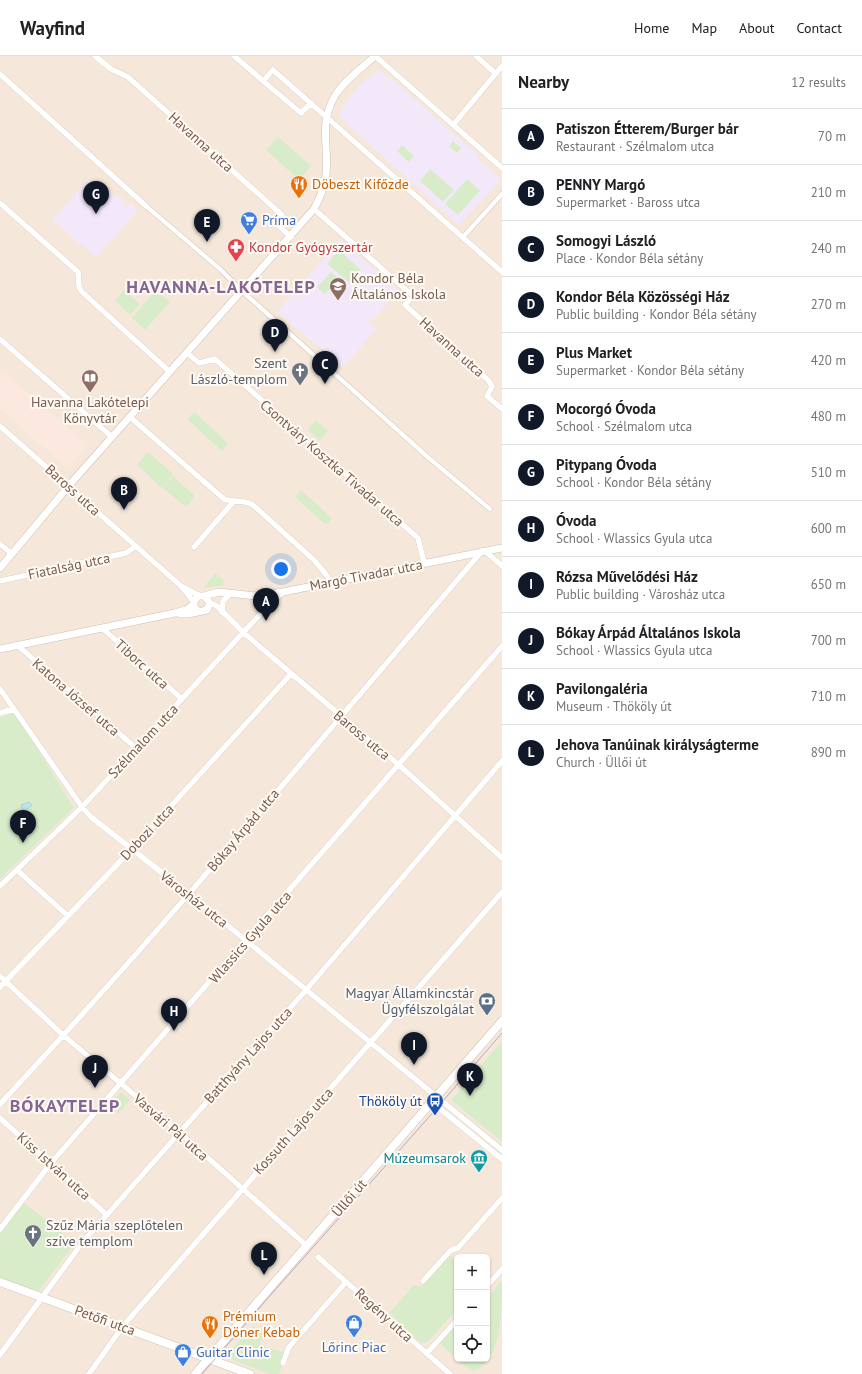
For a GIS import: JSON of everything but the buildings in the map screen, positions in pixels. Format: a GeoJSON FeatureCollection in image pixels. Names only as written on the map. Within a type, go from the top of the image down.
{"type":"FeatureCollection","features":[{"type":"Feature","properties":{"kind":"main road","name":"Üllői út"},"geometry":{"type":"LineString","coordinates":[[195,1374],[502,1021]]}},
{"type":"Feature","properties":{"kind":"main road","name":"Petőfi utca"},"geometry":{"type":"LineString","coordinates":[[0,1282],[250,1374]]}},
{"type":"Feature","properties":{"kind":"street","name":"Havanna utca"},"geometry":{"type":"LineString","coordinates":[[95,56],[111,69],[128,77],[282,215],[279,226],[291,237]]}},
{"type":"Feature","properties":{"kind":"street"},"geometry":{"type":"LineString","coordinates":[[234,56],[301,113],[310,103]]}},
{"type":"Feature","properties":{"kind":"street"},"geometry":{"type":"LineString","coordinates":[[0,568],[112,437],[291,237],[314,209],[326,177],[324,133],[326,117],[339,90],[375,56],[502,168]]}},
{"type":"Feature","properties":{"kind":"street"},"geometry":{"type":"LineString","coordinates":[[476,56],[496,74]]}},
{"type":"Feature","properties":{"kind":"street"},"geometry":{"type":"LineString","coordinates":[[453,125],[502,66]]}},
{"type":"Feature","properties":{"kind":"street"},"geometry":{"type":"LineString","coordinates":[[263,81],[273,70],[502,272]]}},
{"type":"Feature","properties":{"kind":"street"},"geometry":{"type":"LineString","coordinates":[[0,74],[146,206],[220,269],[242,291],[430,459],[490,509]]}},
{"type":"Feature","properties":{"kind":"street"},"geometry":{"type":"LineString","coordinates":[[464,239],[502,194]]}},
{"type":"Feature","properties":{"kind":"street"},"geometry":{"type":"LineString","coordinates":[[0,204],[78,272],[78,286],[81,291],[170,372]]}},
{"type":"Feature","properties":{"kind":"street","name":"Havanna utca"},"geometry":{"type":"LineString","coordinates":[[314,209],[413,296],[404,305],[489,381],[492,387],[487,396],[502,409]]}},
{"type":"Feature","properties":{"kind":"street"},"geometry":{"type":"LineString","coordinates":[[0,339],[112,437]]}},
{"type":"Feature","properties":{"kind":"street","name":"Csontváry Kosztka Tivadar utca"},"geometry":{"type":"LineString","coordinates":[[187,353],[199,362],[216,359],[418,538],[424,563]]}},
{"type":"Feature","properties":{"kind":"street"},"geometry":{"type":"LineString","coordinates":[[130,418],[224,499],[234,501],[245,500],[253,505],[315,561],[332,582]]}},
{"type":"Feature","properties":{"kind":"street","name":"Baross utca"},"geometry":{"type":"LineString","coordinates":[[0,426],[181,586],[217,606],[222,613],[244,633],[340,717],[399,765],[502,858]]}},
{"type":"Feature","properties":{"kind":"street"},"geometry":{"type":"LineString","coordinates":[[194,547],[234,501]]}},
{"type":"Feature","properties":{"kind":"street"},"geometry":{"type":"LineString","coordinates":[[0,544],[12,554]]}},
{"type":"Feature","properties":{"kind":"street","name":"Fiatalság utca"},"geometry":{"type":"LineString","coordinates":[[0,581],[126,553],[136,546]]}},
{"type":"Feature","properties":{"kind":"street","name":"Margó Tivadar utca"},"geometry":{"type":"LineString","coordinates":[[206,601],[230,594],[256,596],[283,592],[502,548]]}},
{"type":"Feature","properties":{"kind":"street"},"geometry":{"type":"LineString","coordinates":[[483,551],[502,566]]}},
{"type":"Feature","properties":{"kind":"street","name":"Bókay Árpád utca"},"geometry":{"type":"LineString","coordinates":[[0,1104],[64,1036],[189,894],[483,551]]}},
{"type":"Feature","properties":{"kind":"street","name":"Baross utca"},"geometry":{"type":"LineString","coordinates":[[181,586],[194,603]]}},
{"type":"Feature","properties":{"kind":"street","name":"Szélmalom utca"},"geometry":{"type":"LineString","coordinates":[[0,886],[82,807],[283,592]]}},
{"type":"Feature","properties":{"kind":"street"},"geometry":{"type":"LineString","coordinates":[[222,613],[223,601],[230,594]]}},
{"type":"Feature","properties":{"kind":"street"},"geometry":{"type":"LineString","coordinates":[[0,649],[175,613],[186,610],[194,603],[206,601]]}},
{"type":"Feature","properties":{"kind":"street"},"geometry":{"type":"LineString","coordinates":[[175,613],[188,614],[198,611],[206,601]]}},
{"type":"Feature","properties":{"kind":"street"},"geometry":{"type":"LineString","coordinates":[[194,603],[198,611]]}},
{"type":"Feature","properties":{"kind":"street","name":"Tiborc utca"},"geometry":{"type":"LineString","coordinates":[[102,628],[182,700]]}},
{"type":"Feature","properties":{"kind":"street","name":"Katona József utca"},"geometry":{"type":"LineString","coordinates":[[17,645],[136,748]]}},
{"type":"Feature","properties":{"kind":"street","name":"Wlassics Gyula utca"},"geometry":{"type":"LineString","coordinates":[[0,1229],[51,1163],[502,646]]}},
{"type":"Feature","properties":{"kind":"street","name":"Dobozi utca"},"geometry":{"type":"LineString","coordinates":[[0,987],[131,850],[291,674]]}},
{"type":"Feature","properties":{"kind":"street","name":"Városház utca"},"geometry":{"type":"LineString","coordinates":[[0,689],[90,817],[189,894],[436,1097]]}},
{"type":"Feature","properties":{"kind":"street"},"geometry":{"type":"LineString","coordinates":[[0,713],[13,708]]}},
{"type":"Feature","properties":{"kind":"street","name":"Batthyány Lajos utca"},"geometry":{"type":"LineString","coordinates":[[0,1355],[72,1255],[179,1132],[306,990],[502,760]]}},
{"type":"Feature","properties":{"kind":"street"},"geometry":{"type":"LineString","coordinates":[[18,870],[68,916]]}},
{"type":"Feature","properties":{"kind":"street","name":"Kossuth Lajos utca"},"geometry":{"type":"LineString","coordinates":[[89,1374],[123,1326],[372,1043],[502,892]]}},
{"type":"Feature","properties":{"kind":"street","name":"Vasvári Pál utca"},"geometry":{"type":"LineString","coordinates":[[0,976],[64,1036],[121,1082],[179,1132],[307,1246]]}},
{"type":"Feature","properties":{"kind":"street"},"geometry":{"type":"LineString","coordinates":[[436,1097],[502,1150]]}},
{"type":"Feature","properties":{"kind":"street"},"geometry":{"type":"LineString","coordinates":[[436,1097],[438,1107],[502,1159]]}},
{"type":"Feature","properties":{"kind":"street","name":"Kiss István utca"},"geometry":{"type":"LineString","coordinates":[[0,1118],[107,1215]]}},
{"type":"Feature","properties":{"kind":"street"},"geometry":{"type":"LineString","coordinates":[[465,1129],[469,1124]]}},
{"type":"Feature","properties":{"kind":"street"},"geometry":{"type":"LineString","coordinates":[[423,1281],[451,1250],[458,1248],[502,1198]]}},
{"type":"Feature","properties":{"kind":"street","name":"Regény utca"},"geometry":{"type":"LineString","coordinates":[[318,1256],[450,1374]]}},
{"type":"Feature","properties":{"kind":"street"},"geometry":{"type":"LineString","coordinates":[[490,1283],[502,1269]]}},
{"type":"Feature","properties":{"kind":"street"},"geometry":{"type":"LineString","coordinates":[[283,1363],[289,1347],[346,1282]]}},
{"type":"Feature","properties":{"kind":"street"},"geometry":{"type":"LineString","coordinates":[[427,1353],[454,1323]]}},
{"type":"Feature","properties":{"kind":"shaded area"},"geometry":{"type":"Polygon","coordinates":[[[0,56],[502,56],[502,1374],[0,1374],[0,1278],[23,1203],[0,1234],[0,879],[74,808],[14,712],[0,717],[0,56]]]}},
{"type":"Feature","properties":{"kind":"shaded area"},"geometry":{"type":"Polygon","coordinates":[[[381,70],[478,155],[478,159],[501,179],[459,225],[339,117],[345,102],[360,84],[381,70]]]}},
{"type":"Feature","properties":{"kind":"shaded area"},"geometry":{"type":"Polygon","coordinates":[[[88,180],[92,180],[101,188],[104,185],[112,192],[111,194],[114,197],[117,194],[125,201],[123,204],[126,207],[130,203],[138,210],[97,256],[94,256],[54,221],[54,218],[88,180]]]}},
{"type":"Feature","properties":{"kind":"shaded area","name":"Kondor Béla Általános Iskola"},"geometry":{"type":"Polygon","coordinates":[[[340,240],[399,290],[372,321],[368,318],[366,320],[377,329],[343,367],[277,312],[340,240]]]}},
{"type":"Feature","properties":{"kind":"shaded area"},"geometry":{"type":"Polygon","coordinates":[[[3,371],[87,445],[67,468],[0,408],[0,374],[3,371]]]}},
{"type":"Feature","properties":{"kind":"green space"},"geometry":{"type":"Polygon","coordinates":[[[278,137],[311,166],[299,180],[266,150],[278,137]]]}},
{"type":"Feature","properties":{"kind":"green space"},"geometry":{"type":"Polygon","coordinates":[[[453,141],[461,148],[457,153],[449,146],[453,141]]]}},
{"type":"Feature","properties":{"kind":"green space"},"geometry":{"type":"Polygon","coordinates":[[[402,145],[414,156],[409,162],[397,151],[402,145]]]}},
{"type":"Feature","properties":{"kind":"green space"},"geometry":{"type":"Polygon","coordinates":[[[430,169],[454,190],[443,202],[420,181],[430,169]]]}},
{"type":"Feature","properties":{"kind":"green space"},"geometry":{"type":"Polygon","coordinates":[[[467,179],[480,191],[458,215],[445,204],[467,179]]]}},
{"type":"Feature","properties":{"kind":"green space"},"geometry":{"type":"Polygon","coordinates":[[[339,250],[361,270],[350,283],[327,264],[339,250]]]}},
{"type":"Feature","properties":{"kind":"green space"},"geometry":{"type":"Polygon","coordinates":[[[331,272],[339,279],[325,294],[317,287],[331,272]]]}},
{"type":"Feature","properties":{"kind":"green space"},"geometry":{"type":"Polygon","coordinates":[[[124,290],[140,304],[130,315],[115,301],[124,290]]]}},
{"type":"Feature","properties":{"kind":"green space"},"geometry":{"type":"Polygon","coordinates":[[[156,290],[170,302],[145,330],[132,318],[156,290]]]}},
{"type":"Feature","properties":{"kind":"green space"},"geometry":{"type":"Polygon","coordinates":[[[194,412],[228,443],[222,451],[187,419],[194,412]]]}},
{"type":"Feature","properties":{"kind":"green space"},"geometry":{"type":"Polygon","coordinates":[[[316,420],[328,431],[320,440],[308,430],[316,420]]]}},
{"type":"Feature","properties":{"kind":"green space"},"geometry":{"type":"Polygon","coordinates":[[[148,452],[173,474],[162,488],[137,465],[148,452]]]}},
{"type":"Feature","properties":{"kind":"green space"},"geometry":{"type":"Polygon","coordinates":[[[173,476],[195,496],[186,507],[163,488],[173,476]]]}},
{"type":"Feature","properties":{"kind":"green space"},"geometry":{"type":"Polygon","coordinates":[[[301,490],[332,518],[326,525],[295,497],[301,490]]]}},
{"type":"Feature","properties":{"kind":"green space"},"geometry":{"type":"Polygon","coordinates":[[[215,573],[224,581],[223,585],[203,588],[215,573]]]}},
{"type":"Feature","properties":{"kind":"green space"},"geometry":{"type":"Polygon","coordinates":[[[15,712],[74,808],[0,879],[0,717],[15,712]]]}},
{"type":"Feature","properties":{"kind":"green space"},"geometry":{"type":"Polygon","coordinates":[[[502,1041],[502,1142],[451,1100],[502,1041]]]}},
{"type":"Feature","properties":{"kind":"green space"},"geometry":{"type":"Polygon","coordinates":[[[121,1092],[130,1100],[119,1114],[109,1106],[121,1092]]]}},
{"type":"Feature","properties":{"kind":"green space"},"geometry":{"type":"Polygon","coordinates":[[[23,1202],[75,1243],[38,1292],[0,1278],[0,1234],[23,1202]]]}},
{"type":"Feature","properties":{"kind":"green space"},"geometry":{"type":"Polygon","coordinates":[[[450,1255],[454,1258],[454,1312],[428,1342],[421,1343],[389,1313],[414,1285],[422,1286],[450,1255]]]}},
{"type":"Feature","properties":{"kind":"green space"},"geometry":{"type":"Polygon","coordinates":[[[502,1280],[501,1320],[495,1346],[490,1357],[490,1326],[490,1294],[502,1280]]]}},
{"type":"Feature","properties":{"kind":"green space"},"geometry":{"type":"Polygon","coordinates":[[[454,1325],[454,1357],[438,1341],[454,1325]]]}},
{"type":"Feature","properties":{"kind":"green space"},"geometry":{"type":"Polygon","coordinates":[[[253,1326],[264,1336],[259,1345],[287,1353],[279,1374],[269,1374],[225,1357],[253,1326]]]}},
{"type":"Feature","properties":{"kind":"green space"},"geometry":{"type":"Polygon","coordinates":[[[459,1362],[486,1362],[474,1371],[459,1362]]]}},
{"type":"Feature","properties":{"kind":"water"},"geometry":{"type":"Polygon","coordinates":[[[29,802],[32,805],[24,812],[21,805],[29,802]]]}},
{"type":"Feature","properties":{"kind":"tram line"},"geometry":{"type":"LineString","coordinates":[[202,1374],[276,1288],[428,1119],[502,1033]]}},
{"type":"Feature","properties":{"kind":"place","name":"Döbeszt Kifőzde"},"geometry":{"type":"Point","coordinates":[299,199]}},
{"type":"Feature","properties":{"kind":"place","name":"Pitypang Óvoda"},"geometry":{"type":"Point","coordinates":[96,214]}},
{"type":"Feature","properties":{"kind":"place","name":"Príma"},"geometry":{"type":"Point","coordinates":[249,235]}},
{"type":"Feature","properties":{"kind":"place","name":"Plus Market"},"geometry":{"type":"Point","coordinates":[207,242]}},
{"type":"Feature","properties":{"kind":"place","name":"Kondor Gyógyszertár"},"geometry":{"type":"Point","coordinates":[236,262]}},
{"type":"Feature","properties":{"kind":"place","name":"Kondor Béla Általános Iskola"},"geometry":{"type":"Point","coordinates":[338,301]}},
{"type":"Feature","properties":{"kind":"place","name":"Kondor Béla Közösségi Ház"},"geometry":{"type":"Point","coordinates":[275,352]}},
{"type":"Feature","properties":{"kind":"place","name":"Somogyi László"},"geometry":{"type":"Point","coordinates":[325,384]}},
{"type":"Feature","properties":{"kind":"place","name":"Szent László-templom"},"geometry":{"type":"Point","coordinates":[300,386]}},
{"type":"Feature","properties":{"kind":"place","name":"Havanna Lakótelepi Könyvtár"},"geometry":{"type":"Point","coordinates":[90,393]}},
{"type":"Feature","properties":{"kind":"place","name":"PENNY Margó"},"geometry":{"type":"Point","coordinates":[124,510]}},
{"type":"Feature","properties":{"kind":"place","name":"Patiszon Étterem/Burger bár"},"geometry":{"type":"Point","coordinates":[266,621]}},
{"type":"Feature","properties":{"kind":"place","name":"Mocorgó Óvoda"},"geometry":{"type":"Point","coordinates":[23,843]}},
{"type":"Feature","properties":{"kind":"place","name":"Magyar Államkincstár Ügyfélszolgálat"},"geometry":{"type":"Point","coordinates":[487,1016]}},
{"type":"Feature","properties":{"kind":"place","name":"Óvoda"},"geometry":{"type":"Point","coordinates":[174,1031]}},
{"type":"Feature","properties":{"kind":"place","name":"Rózsa Művelődési Ház"},"geometry":{"type":"Point","coordinates":[414,1065]}},
{"type":"Feature","properties":{"kind":"place","name":"Bókay Árpád Általános Iskola"},"geometry":{"type":"Point","coordinates":[95,1088]}},
{"type":"Feature","properties":{"kind":"place","name":"Pavilongaléria"},"geometry":{"type":"Point","coordinates":[470,1096]}},
{"type":"Feature","properties":{"kind":"place","name":"Thököly út"},"geometry":{"type":"Point","coordinates":[435,1116]}},
{"type":"Feature","properties":{"kind":"place","name":"Múzeumsarok"},"geometry":{"type":"Point","coordinates":[479,1173]}},
{"type":"Feature","properties":{"kind":"place","name":"Szűz Mária szeplőtelen szíve templom"},"geometry":{"type":"Point","coordinates":[33,1248]}},
{"type":"Feature","properties":{"kind":"place","name":"Jehova Tanúinak királyságterme"},"geometry":{"type":"Point","coordinates":[264,1275]}},
{"type":"Feature","properties":{"kind":"place","name":"Lőrinc Piac"},"geometry":{"type":"Point","coordinates":[354,1338]}},
{"type":"Feature","properties":{"kind":"place","name":"Prémium Döner Kebab"},"geometry":{"type":"Point","coordinates":[210,1339]}},
{"type":"Feature","properties":{"kind":"place","name":"Guitar Clinic"},"geometry":{"type":"Point","coordinates":[183,1367]}},
{"type":"Feature","properties":{"kind":"district","name":"HAVANNA-LAKÓTELEP"},"geometry":{"type":"Point","coordinates":[221,286]}},
{"type":"Feature","properties":{"kind":"district","name":"BÓKAYTELEP"},"geometry":{"type":"Point","coordinates":[65,1105]}}]}
